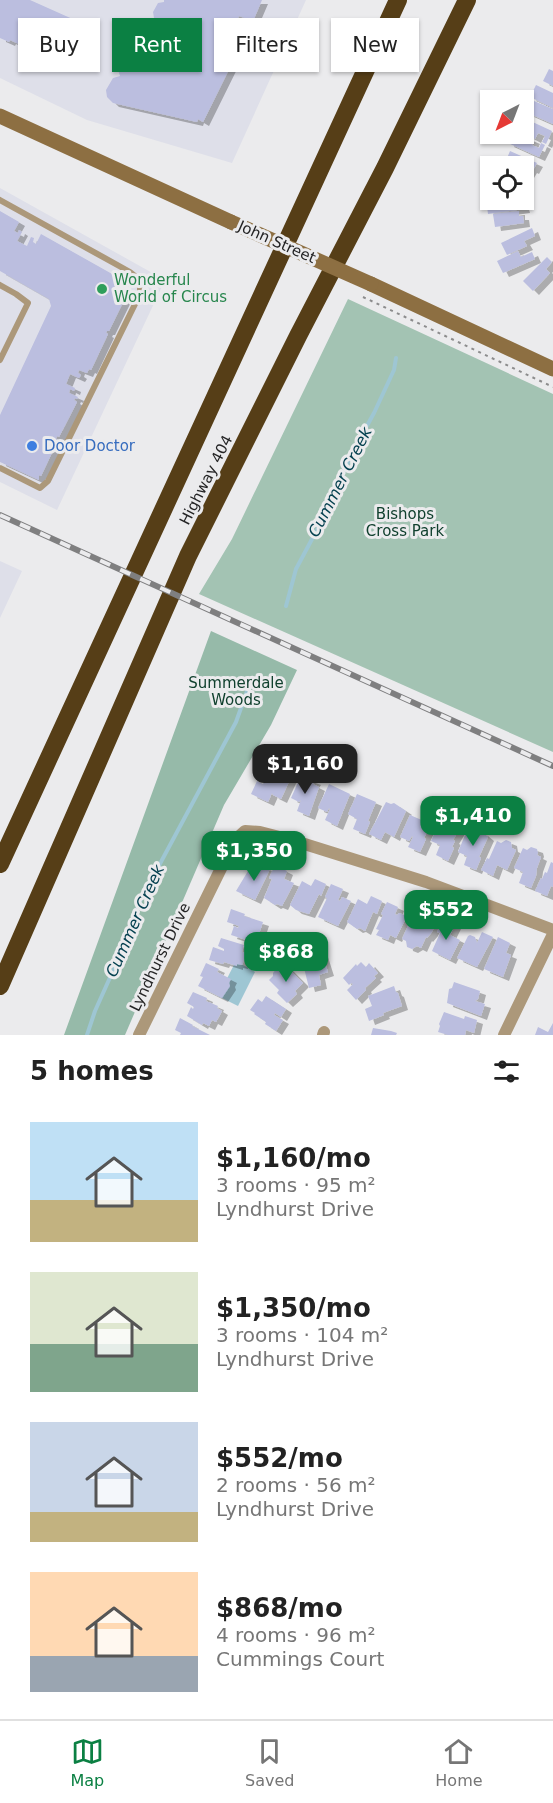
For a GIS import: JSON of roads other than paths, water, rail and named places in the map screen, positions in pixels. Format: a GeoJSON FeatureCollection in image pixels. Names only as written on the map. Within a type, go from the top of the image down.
{"type":"FeatureCollection","features":[{"type":"Feature","properties":{"kind":"highway","name":"Highway 404"},"geometry":{"type":"LineString","coordinates":[[0,864],[398,0]]}},
{"type":"Feature","properties":{"kind":"highway","name":"Highway 404"},"geometry":{"type":"LineString","coordinates":[[0,986],[188,556],[385,168],[467,0]]}},
{"type":"Feature","properties":{"kind":"main road","name":"John Street"},"geometry":{"type":"LineString","coordinates":[[0,116],[231,222],[367,291],[553,369]]}},
{"type":"Feature","properties":{"kind":"street","name":"Lyndhurst Drive"},"geometry":{"type":"LineString","coordinates":[[139,1035],[228,852],[235,840],[245,831],[260,832],[295,841],[426,882],[553,932]]}},
{"type":"Feature","properties":{"kind":"street"},"geometry":{"type":"LineString","coordinates":[[504,1035],[553,932]]}},
{"type":"Feature","properties":{"kind":"lane"},"geometry":{"type":"LineString","coordinates":[[0,200],[130,272],[140,279],[140,294],[48,481],[40,488],[0,468]]}},
{"type":"Feature","properties":{"kind":"lane"},"geometry":{"type":"LineString","coordinates":[[0,285],[28,303],[0,360]]}},
{"type":"Feature","properties":{"kind":"water"},"geometry":{"type":"Polygon","coordinates":[[[236,961],[255,972],[238,1006],[218,996],[236,961]]]}},
{"type":"Feature","properties":{"kind":"waterway","name":"Cummer Creek"},"geometry":{"type":"LineString","coordinates":[[286,606],[296,569],[374,413],[394,370],[396,358]]}},
{"type":"Feature","properties":{"kind":"waterway","name":"Cummer Creek"},"geometry":{"type":"LineString","coordinates":[[87,1035],[140,901],[236,722],[251,680]]}},
{"type":"Feature","properties":{"kind":"railway"},"geometry":{"type":"LineString","coordinates":[[0,515],[553,766]]}},
{"type":"Feature","properties":{"kind":"place","name":"Wonderful World of Circus"},"geometry":{"type":"Point","coordinates":[102,289]}},
{"type":"Feature","properties":{"kind":"place","name":"Door Doctor"},"geometry":{"type":"Point","coordinates":[32,446]}},
{"type":"Feature","properties":{"kind":"park label","name":"Bishops Cross Park"},"geometry":{"type":"Point","coordinates":[405,522]}},
{"type":"Feature","properties":{"kind":"park label","name":"Summerdale Woods"},"geometry":{"type":"Point","coordinates":[236,692]}}]}
